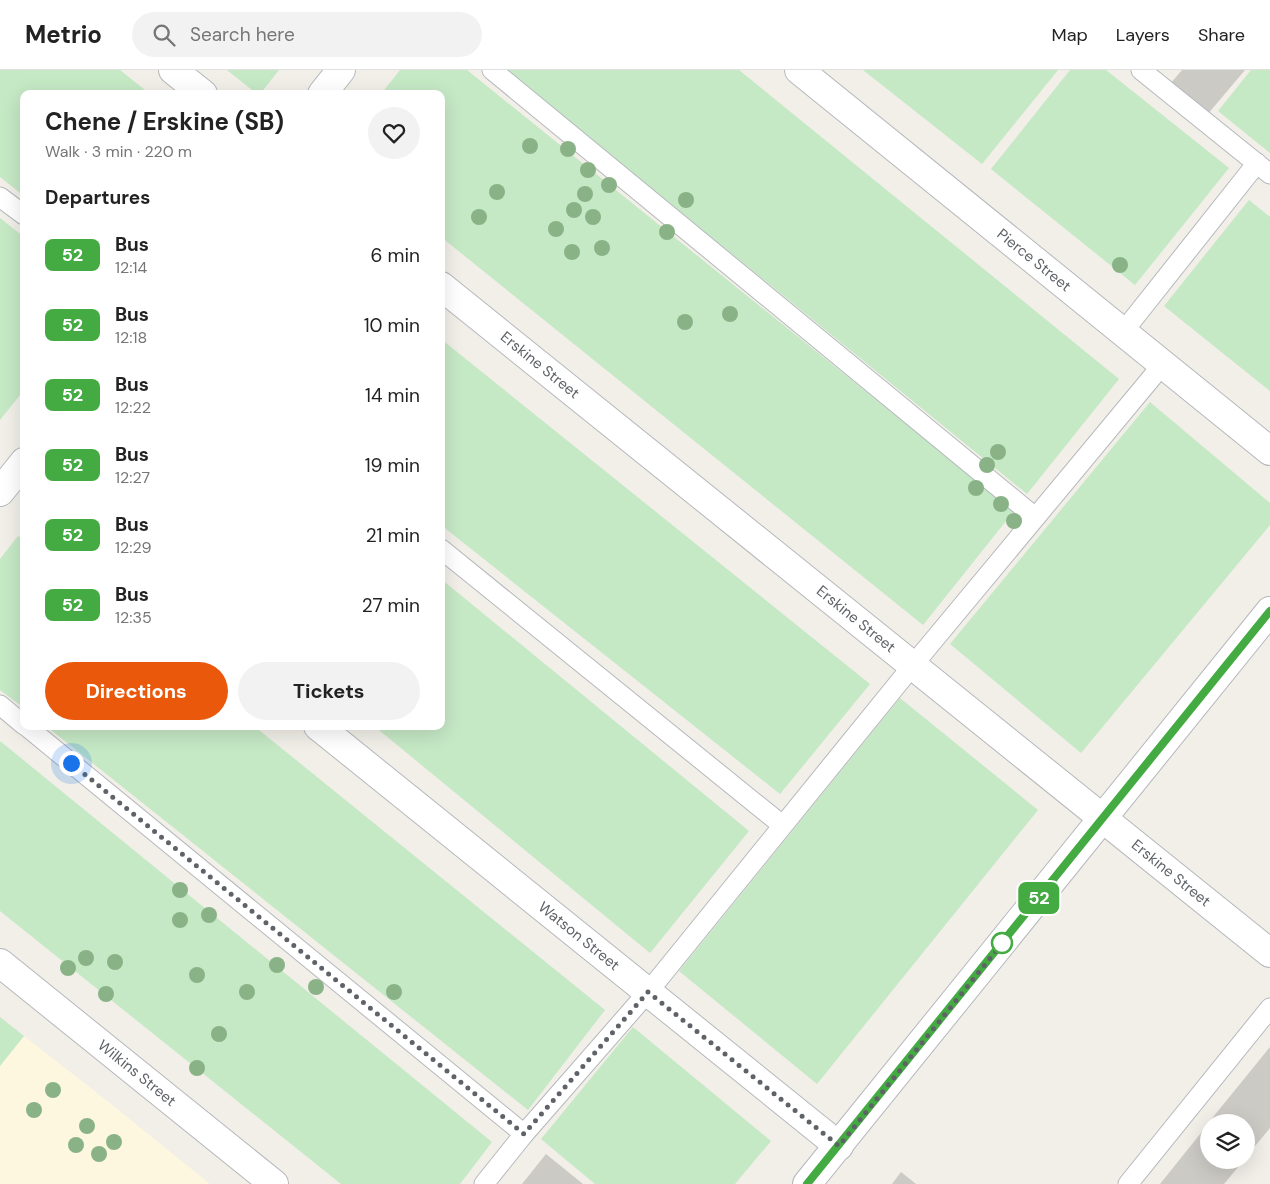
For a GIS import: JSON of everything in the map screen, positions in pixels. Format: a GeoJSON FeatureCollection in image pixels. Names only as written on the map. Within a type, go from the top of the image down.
{"type":"FeatureCollection","features":[{"type":"Feature","properties":{"kind":"street"},"geometry":{"type":"LineString","coordinates":[[173,70],[198,90]]}},
{"type":"Feature","properties":{"kind":"street"},"geometry":{"type":"LineString","coordinates":[[325,90],[341,70]]}},
{"type":"Feature","properties":{"kind":"street","name":"Pierce Street"},"geometry":{"type":"LineString","coordinates":[[799,70],[1270,451]]}},
{"type":"Feature","properties":{"kind":"street","name":"Erskine Street"},"geometry":{"type":"LineString","coordinates":[[445,289],[1270,953]]}},
{"type":"Feature","properties":{"kind":"street"},"geometry":{"type":"LineString","coordinates":[[807,1184],[1270,611]]}},
{"type":"Feature","properties":{"kind":"street","name":"Watson Street"},"geometry":{"type":"LineString","coordinates":[[323,730],[839,1146]]}},
{"type":"Feature","properties":{"kind":"street","name":"Wilkins Street"},"geometry":{"type":"LineString","coordinates":[[0,963],[274,1184]]}},
{"type":"Feature","properties":{"kind":"lane"},"geometry":{"type":"LineString","coordinates":[[492,70],[1035,517]]}},
{"type":"Feature","properties":{"kind":"lane"},"geometry":{"type":"LineString","coordinates":[[1123,332],[1264,169],[1141,70]]}},
{"type":"Feature","properties":{"kind":"lane"},"geometry":{"type":"LineString","coordinates":[[0,197],[20,212]]}},
{"type":"Feature","properties":{"kind":"lane"},"geometry":{"type":"LineString","coordinates":[[484,1184],[524,1134],[648,992],[913,665],[1163,364]]}},
{"type":"Feature","properties":{"kind":"lane"},"geometry":{"type":"LineString","coordinates":[[445,552],[782,825]]}},
{"type":"Feature","properties":{"kind":"lane"},"geometry":{"type":"LineString","coordinates":[[0,705],[20,722]]}},
{"type":"Feature","properties":{"kind":"lane"},"geometry":{"type":"LineString","coordinates":[[30,730],[524,1134]]}},
{"type":"Feature","properties":{"kind":"lane"},"geometry":{"type":"LineString","coordinates":[[1128,1184],[1270,1008]]}},
{"type":"Feature","properties":{"kind":"shaded area"},"geometry":{"type":"Polygon","coordinates":[[[24,1036],[210,1184],[0,1184],[0,1066],[24,1036]]]}},
{"type":"Feature","properties":{"kind":"green space"},"geometry":{"type":"Polygon","coordinates":[[[0,70],[120,70],[145,90],[20,90],[20,193],[0,177],[0,70]]]}},
{"type":"Feature","properties":{"kind":"green space"},"geometry":{"type":"Polygon","coordinates":[[[227,70],[279,70],[263,90],[252,90],[227,70]]]}},
{"type":"Feature","properties":{"kind":"green space"},"geometry":{"type":"Polygon","coordinates":[[[400,70],[467,70],[1014,511],[923,625],[445,240],[445,90],[384,90],[400,70]]]}},
{"type":"Feature","properties":{"kind":"green space"},"geometry":{"type":"Polygon","coordinates":[[[506,70],[739,70],[1119,379],[1027,494],[506,70]]]}},
{"type":"Feature","properties":{"kind":"green space"},"geometry":{"type":"Polygon","coordinates":[[[863,70],[1058,70],[982,164],[863,70]]]}},
{"type":"Feature","properties":{"kind":"green space"},"geometry":{"type":"Polygon","coordinates":[[[1070,70],[1106,70],[1229,168],[1135,285],[991,169],[1070,70]]]}},
{"type":"Feature","properties":{"kind":"green space"},"geometry":{"type":"Polygon","coordinates":[[[1251,70],[1270,70],[1270,153],[1218,111],[1251,70]]]}},
{"type":"Feature","properties":{"kind":"green space"},"geometry":{"type":"Polygon","coordinates":[[[1249,200],[1270,217],[1270,391],[1164,306],[1249,200]]]}},
{"type":"Feature","properties":{"kind":"green space"},"geometry":{"type":"Polygon","coordinates":[[[0,218],[20,234],[20,395],[0,420],[0,218]]]}},
{"type":"Feature","properties":{"kind":"green space"},"geometry":{"type":"Polygon","coordinates":[[[445,342],[870,684],[780,794],[445,528],[445,342]]]}},
{"type":"Feature","properties":{"kind":"green space"},"geometry":{"type":"Polygon","coordinates":[[[1150,402],[1270,503],[1270,525],[1081,753],[950,644],[1150,402]]]}},
{"type":"Feature","properties":{"kind":"green space"},"geometry":{"type":"Polygon","coordinates":[[[18,536],[20,537],[20,705],[0,690],[0,559],[18,536]]]}},
{"type":"Feature","properties":{"kind":"green space"},"geometry":{"type":"Polygon","coordinates":[[[445,582],[749,831],[650,953],[379,730],[445,730],[445,582]]]}},
{"type":"Feature","properties":{"kind":"green space"},"geometry":{"type":"Polygon","coordinates":[[[900,698],[1038,810],[817,1084],[679,971],[900,698]]]}},
{"type":"Feature","properties":{"kind":"green space"},"geometry":{"type":"Polygon","coordinates":[[[51,730],[259,730],[605,1010],[528,1110],[51,730]]]}},
{"type":"Feature","properties":{"kind":"green space"},"geometry":{"type":"Polygon","coordinates":[[[0,741],[492,1142],[460,1184],[341,1184],[0,911],[0,741]]]}},
{"type":"Feature","properties":{"kind":"green space"},"geometry":{"type":"Polygon","coordinates":[[[0,1017],[24,1036],[0,1066],[0,1017]]]}},
{"type":"Feature","properties":{"kind":"green space"},"geometry":{"type":"Polygon","coordinates":[[[633,1027],[771,1141],[735,1184],[595,1184],[541,1139],[633,1027]]]}},
{"type":"Feature","properties":{"kind":"building"},"geometry":{"type":"Polygon","coordinates":[[[1182,70],[1245,70],[1207,115],[1170,84],[1182,70]]]}},
{"type":"Feature","properties":{"kind":"building"},"geometry":{"type":"Polygon","coordinates":[[[1270,1047],[1270,1128],[1255,1146],[1255,1114],[1216,1114],[1270,1047]]]}},
{"type":"Feature","properties":{"kind":"building"},"geometry":{"type":"Polygon","coordinates":[[[1200,1134],[1200,1169],[1236,1169],[1224,1184],[1160,1184],[1200,1134]]]}},
{"type":"Feature","properties":{"kind":"building"},"geometry":{"type":"Polygon","coordinates":[[[546,1154],[583,1184],[522,1184],[546,1154]]]}},
{"type":"Feature","properties":{"kind":"building"},"geometry":{"type":"Polygon","coordinates":[[[901,1172],[916,1184],[892,1184],[901,1172]]]}},
{"type":"Feature","properties":{"kind":"bus line","name":"52"},"geometry":{"type":"LineString","coordinates":[[807,1184],[1270,611]]}},
{"type":"Feature","properties":{"kind":"route"},"geometry":{"type":"LineString","coordinates":[[71,763],[524,1134],[648,992],[839,1146],[1004,941],[1002,943]]}}]}
